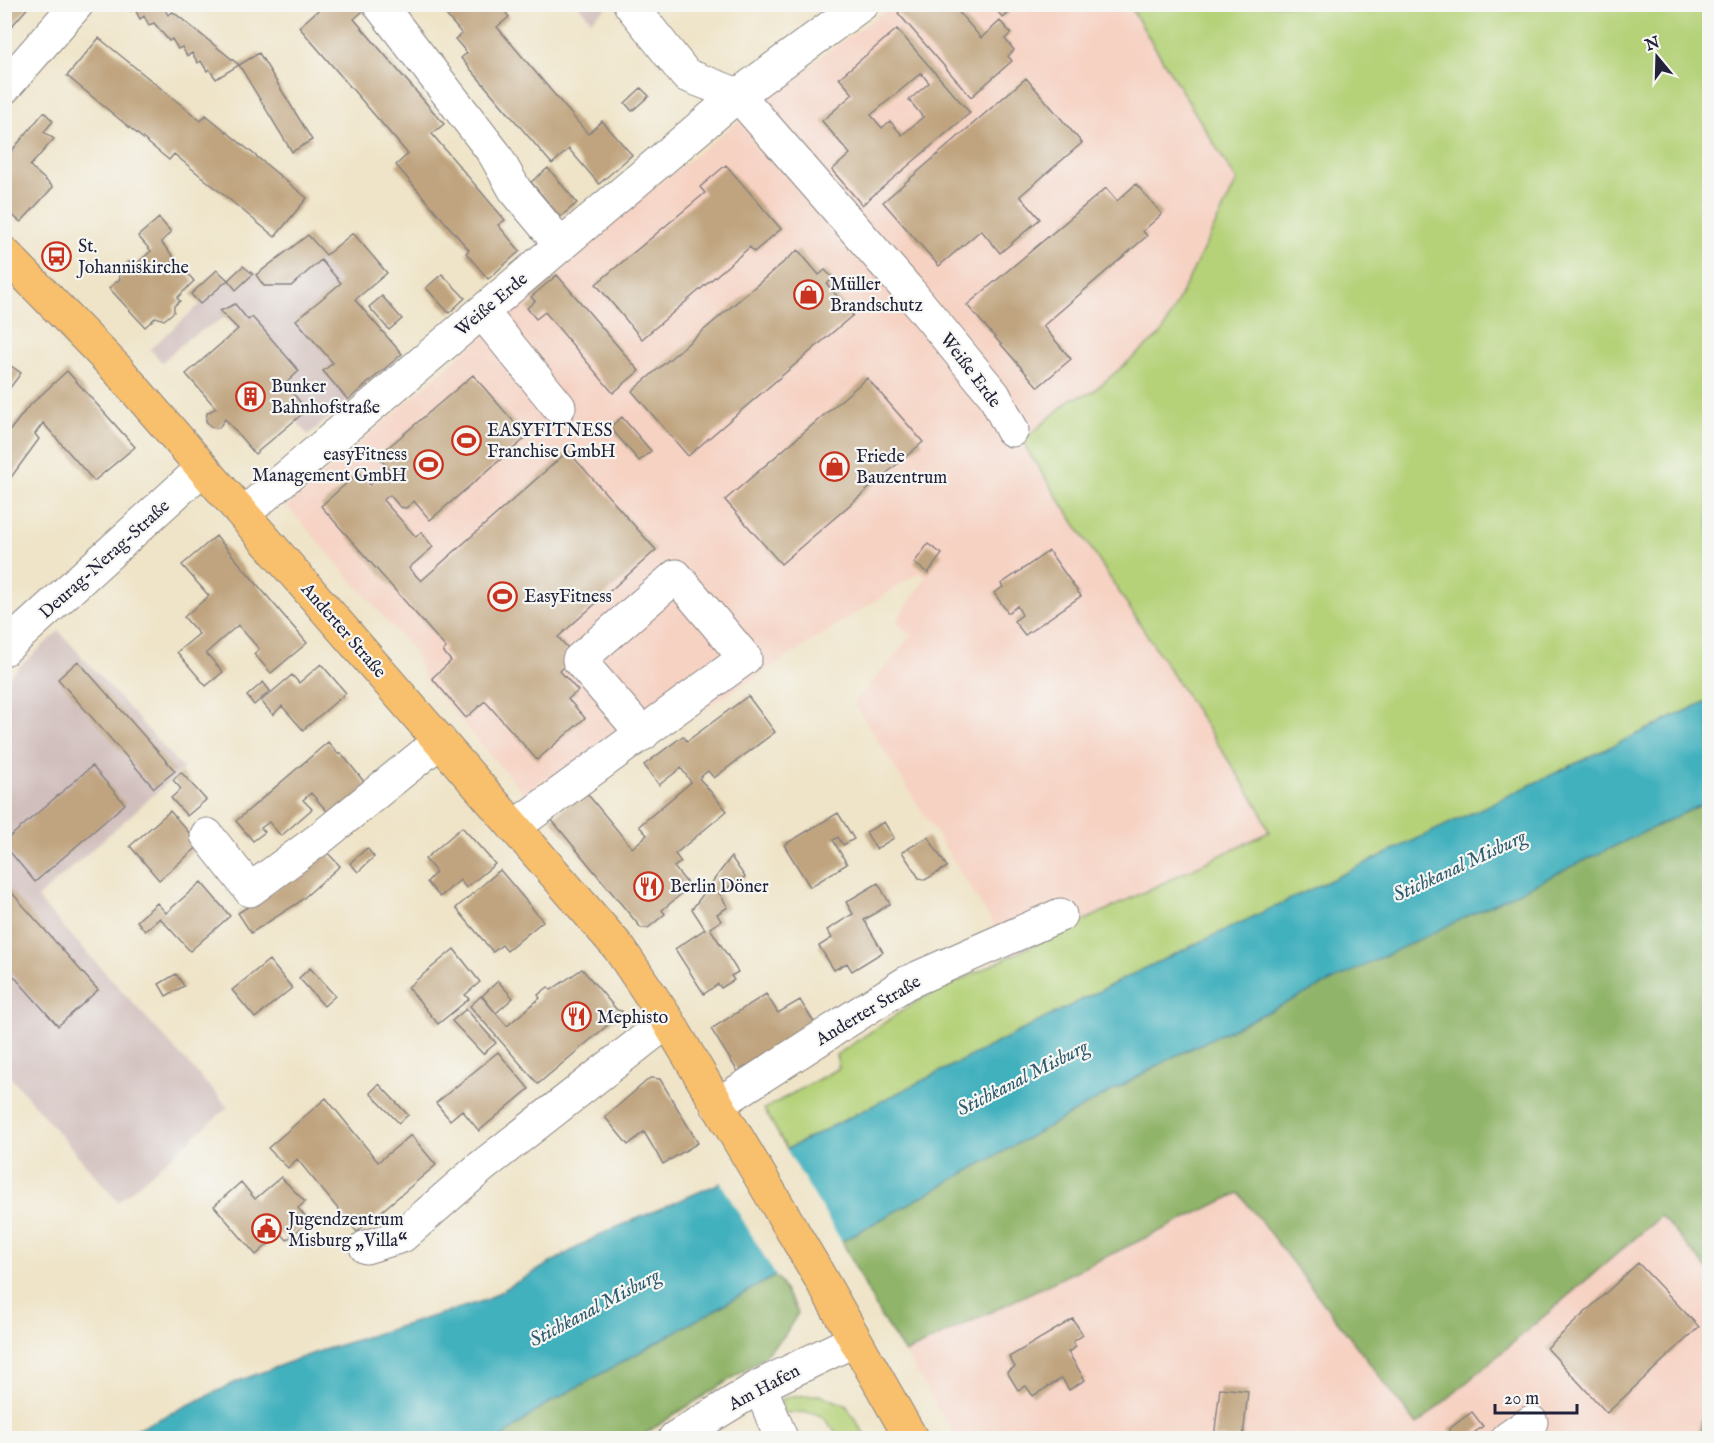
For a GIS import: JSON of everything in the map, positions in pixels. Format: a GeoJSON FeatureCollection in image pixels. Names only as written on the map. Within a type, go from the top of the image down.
{"type":"FeatureCollection","features":[{"type":"Feature","properties":{"kind":"main road","name":"Anderter Straße"},"geometry":{"type":"LineString","coordinates":[[4,253],[86,335],[619,948],[668,1020],[739,1144],[814,1267],[911,1438]]}},
{"type":"Feature","properties":{"kind":"street"},"geometry":{"type":"LineString","coordinates":[[4,88],[77,4]]}},
{"type":"Feature","properties":{"kind":"street"},"geometry":{"type":"LineString","coordinates":[[379,4],[494,153],[515,190],[561,245]]}},
{"type":"Feature","properties":{"kind":"street"},"geometry":{"type":"LineString","coordinates":[[630,4],[686,75],[738,95]]}},
{"type":"Feature","properties":{"kind":"street","name":"Weiße Erde"},"geometry":{"type":"LineString","coordinates":[[243,514],[738,95],[862,4]]}},
{"type":"Feature","properties":{"kind":"street","name":"Weiße Erde"},"geometry":{"type":"LineString","coordinates":[[738,95],[908,290],[994,395],[1012,430]]}},
{"type":"Feature","properties":{"kind":"street"},"geometry":{"type":"LineString","coordinates":[[482,312],[559,407]]}},
{"type":"Feature","properties":{"kind":"street","name":"Deurag-Nerag-Straße"},"geometry":{"type":"LineString","coordinates":[[4,649],[203,468]]}},
{"type":"Feature","properties":{"kind":"street"},"geometry":{"type":"LineString","coordinates":[[514,826],[644,734],[745,658],[676,576],[579,660],[644,734]]}},
{"type":"Feature","properties":{"kind":"street"},"geometry":{"type":"LineString","coordinates":[[207,835],[250,890],[318,840],[440,741]]}},
{"type":"Feature","properties":{"kind":"street","name":"Anderter Straße"},"geometry":{"type":"LineString","coordinates":[[717,1105],[906,983],[1060,915]]}},
{"type":"Feature","properties":{"kind":"street"},"geometry":{"type":"LineString","coordinates":[[366,1247],[402,1236],[480,1168],[668,1020]]}},
{"type":"Feature","properties":{"kind":"street","name":"Am Hafen"},"geometry":{"type":"LineString","coordinates":[[675,1438],[760,1386],[855,1340]]}},
{"type":"Feature","properties":{"kind":"street"},"geometry":{"type":"LineString","coordinates":[[760,1386],[781,1438]]}},
{"type":"Feature","properties":{"kind":"shaded area"},"geometry":{"type":"Polygon","coordinates":[[[578,5],[610,5],[591,20],[578,5]]]}},
{"type":"Feature","properties":{"kind":"shaded area"},"geometry":{"type":"Polygon","coordinates":[[[894,5],[1129,5],[1237,181],[1162,333],[1091,394],[1269,832],[1013,956],[854,703],[911,636],[896,621],[926,578],[920,572],[641,750],[532,803],[425,679],[414,652],[287,506],[655,187],[827,52],[894,5]]]}},
{"type":"Feature","properties":{"kind":"shaded area"},"geometry":{"type":"Polygon","coordinates":[[[308,235],[326,255],[321,260],[402,355],[308,435],[296,420],[307,409],[226,317],[189,338],[162,362],[150,349],[244,265],[256,275],[308,235]]]}},
{"type":"Feature","properties":{"kind":"shaded area"},"geometry":{"type":"Polygon","coordinates":[[[59,631],[183,769],[37,898],[228,1107],[118,1202],[5,1071],[5,680],[59,631]]]}},
{"type":"Feature","properties":{"kind":"shaded area"},"geometry":{"type":"Polygon","coordinates":[[[1239,1193],[1417,1424],[1661,1216],[1709,1271],[1709,1375],[1699,1438],[956,1438],[905,1353],[1239,1193]]]}},
{"type":"Feature","properties":{"kind":"green space"},"geometry":{"type":"Polygon","coordinates":[[[1129,5],[1709,5],[1709,700],[1133,974],[787,1149],[764,1109],[839,1068],[836,1055],[917,1001],[1269,832],[1260,809],[1027,450],[1024,440],[1071,399],[1091,393],[1162,333],[1237,181],[1129,5]]]}},
{"type":"Feature","properties":{"kind":"green space"},"geometry":{"type":"Polygon","coordinates":[[[1709,801],[1709,1271],[1661,1216],[1417,1425],[1239,1193],[905,1353],[881,1317],[842,1241],[1175,1056],[1709,801]]]}},
{"type":"Feature","properties":{"kind":"green space"},"geometry":{"type":"Polygon","coordinates":[[[776,1275],[798,1313],[784,1336],[759,1361],[638,1438],[501,1438],[542,1407],[776,1275]]]}},
{"type":"Feature","properties":{"kind":"green space"},"geometry":{"type":"Polygon","coordinates":[[[1709,1375],[1709,1438],[1699,1438],[1709,1375]]]}},
{"type":"Feature","properties":{"kind":"green space"},"geometry":{"type":"Polygon","coordinates":[[[820,1395],[846,1405],[867,1438],[839,1438],[821,1416],[809,1412],[781,1413],[781,1400],[791,1396],[820,1395]]]}},
{"type":"Feature","properties":{"kind":"water","name":"Stichkanal Misburg"},"geometry":{"type":"Polygon","coordinates":[[[1709,700],[1709,801],[1175,1056],[542,1407],[501,1438],[119,1438],[241,1380],[317,1352],[486,1300],[599,1235],[720,1183],[1133,974],[1709,700]]]}},
{"type":"Feature","properties":{"kind":"pier"},"geometry":{"type":"Polygon","coordinates":[[[785,1147],[843,1244],[777,1278],[719,1180],[785,1147]]]}},
{"type":"Feature","properties":{"kind":"building"},"geometry":{"type":"Polygon","coordinates":[[[4,4],[31,4],[4,35],[4,4]]]}},
{"type":"Feature","properties":{"kind":"building"},"geometry":{"type":"Polygon","coordinates":[[[127,4],[163,6],[168,15],[173,12],[239,65],[216,79],[201,61],[198,63],[192,53],[187,56],[182,47],[178,49],[172,39],[169,41],[154,23],[149,25],[144,16],[140,19],[135,9],[131,11],[127,4]]]}},
{"type":"Feature","properties":{"kind":"building"},"geometry":{"type":"Polygon","coordinates":[[[325,4],[371,4],[354,19],[444,124],[432,134],[505,220],[498,225],[520,251],[488,279],[466,253],[469,250],[396,165],[408,154],[299,27],[325,4]]]}},
{"type":"Feature","properties":{"kind":"building"},"geometry":{"type":"Polygon","coordinates":[[[437,4],[499,4],[509,17],[497,27],[588,134],[602,121],[632,155],[599,184],[569,149],[552,164],[461,58],[467,53],[455,39],[462,34],[437,4]]]}},
{"type":"Feature","properties":{"kind":"building"},"geometry":{"type":"Polygon","coordinates":[[[908,4],[952,4],[981,38],[1000,21],[1011,33],[1005,39],[1014,50],[1008,56],[1012,61],[971,97],[898,13],[908,4]]]}},
{"type":"Feature","properties":{"kind":"building"},"geometry":{"type":"Polygon","coordinates":[[[991,4],[1019,4],[1003,18],[991,4]]]}},
{"type":"Feature","properties":{"kind":"building"},"geometry":{"type":"Polygon","coordinates":[[[897,29],[970,113],[862,205],[832,170],[850,154],[822,121],[853,94],[839,78],[897,29]],[[921,73],[871,115],[882,128],[890,121],[902,135],[923,117],[909,100],[929,83],[921,73]]]}},
{"type":"Feature","properties":{"kind":"building"},"geometry":{"type":"Polygon","coordinates":[[[99,38],[201,121],[206,115],[307,198],[275,237],[174,154],[169,160],[67,76],[99,38]]]}},
{"type":"Feature","properties":{"kind":"building"},"geometry":{"type":"Polygon","coordinates":[[[259,53],[312,140],[292,152],[239,65],[259,53]]]}},
{"type":"Feature","properties":{"kind":"building"},"geometry":{"type":"Polygon","coordinates":[[[1026,78],[1082,143],[1020,196],[1040,219],[1000,253],[981,230],[939,266],[883,202],[1026,78]]]}},
{"type":"Feature","properties":{"kind":"building"},"geometry":{"type":"Polygon","coordinates":[[[641,88],[649,96],[632,111],[625,103],[641,88]]]}},
{"type":"Feature","properties":{"kind":"building"},"geometry":{"type":"Polygon","coordinates":[[[44,112],[53,121],[44,132],[54,139],[30,166],[53,187],[21,222],[4,209],[4,160],[44,112]]]}},
{"type":"Feature","properties":{"kind":"building"},"geometry":{"type":"Polygon","coordinates":[[[726,165],[781,229],[754,252],[750,247],[642,339],[596,284],[705,193],[700,187],[726,165]]]}},
{"type":"Feature","properties":{"kind":"building"},"geometry":{"type":"Polygon","coordinates":[[[548,168],[577,203],[560,217],[531,182],[548,168]]]}},
{"type":"Feature","properties":{"kind":"building"},"geometry":{"type":"Polygon","coordinates":[[[1136,184],[1162,214],[1143,231],[1147,236],[1043,326],[1071,359],[1038,387],[967,305],[1106,188],[1117,201],[1136,184]]]}},
{"type":"Feature","properties":{"kind":"building"},"geometry":{"type":"Polygon","coordinates":[[[159,218],[171,232],[161,242],[194,281],[177,298],[180,301],[174,306],[174,312],[164,320],[156,317],[145,327],[109,288],[120,279],[118,271],[128,262],[135,265],[151,251],[138,236],[159,218]]]}},
{"type":"Feature","properties":{"kind":"building"},"geometry":{"type":"Polygon","coordinates":[[[353,233],[387,273],[355,300],[402,354],[348,400],[323,371],[333,363],[296,320],[341,283],[321,260],[291,286],[264,286],[256,275],[308,235],[326,255],[353,233]]]}},
{"type":"Feature","properties":{"kind":"building"},"geometry":{"type":"Polygon","coordinates":[[[798,250],[819,275],[825,270],[833,278],[827,284],[853,315],[688,456],[632,391],[798,250]]]}},
{"type":"Feature","properties":{"kind":"building"},"geometry":{"type":"Polygon","coordinates":[[[243,266],[253,274],[236,290],[228,280],[243,266]]]}},
{"type":"Feature","properties":{"kind":"building"},"geometry":{"type":"Polygon","coordinates":[[[217,270],[228,280],[200,304],[191,294],[217,270]]]}},
{"type":"Feature","properties":{"kind":"building"},"geometry":{"type":"Polygon","coordinates":[[[442,274],[465,298],[449,313],[426,288],[442,274]]]}},
{"type":"Feature","properties":{"kind":"building"},"geometry":{"type":"Polygon","coordinates":[[[557,275],[639,371],[613,393],[545,312],[536,319],[527,308],[535,301],[531,297],[557,275]]]}},
{"type":"Feature","properties":{"kind":"building"},"geometry":{"type":"Polygon","coordinates":[[[382,296],[402,319],[389,330],[369,307],[382,296]]]}},
{"type":"Feature","properties":{"kind":"building","name":"Bunker Bahnhofstraße"},"geometry":{"type":"Polygon","coordinates":[[[235,304],[248,320],[252,317],[299,371],[285,384],[307,410],[255,454],[225,419],[219,428],[211,427],[206,421],[207,413],[216,408],[186,374],[238,329],[220,311],[235,304]]]}},
{"type":"Feature","properties":{"kind":"building"},"geometry":{"type":"Polygon","coordinates":[[[4,361],[21,373],[4,396],[4,361]]]}},
{"type":"Feature","properties":{"kind":"building"},"geometry":{"type":"Polygon","coordinates":[[[67,371],[135,447],[94,481],[43,423],[35,434],[39,439],[4,487],[4,438],[28,407],[67,371]]]}},
{"type":"Feature","properties":{"kind":"building"},"geometry":{"type":"Polygon","coordinates":[[[473,375],[527,437],[430,520],[414,501],[406,508],[400,507],[390,495],[383,500],[416,537],[421,532],[433,547],[409,568],[421,581],[568,451],[656,550],[558,637],[567,647],[565,666],[560,671],[578,691],[568,699],[585,718],[537,760],[485,701],[466,718],[432,678],[451,661],[443,651],[446,648],[321,506],[359,472],[370,485],[389,469],[378,456],[473,375]]]}},
{"type":"Feature","properties":{"kind":"building"},"geometry":{"type":"Polygon","coordinates":[[[867,378],[923,442],[781,564],[725,500],[867,378]]]}},
{"type":"Feature","properties":{"kind":"building"},"geometry":{"type":"Polygon","coordinates":[[[622,417],[651,451],[639,461],[610,427],[622,417]]]}},
{"type":"Feature","properties":{"kind":"building"},"geometry":{"type":"Polygon","coordinates":[[[216,536],[307,643],[271,673],[254,654],[259,649],[238,625],[206,653],[223,672],[206,686],[177,652],[199,634],[184,617],[209,596],[182,565],[216,536]]]}},
{"type":"Feature","properties":{"kind":"building"},"geometry":{"type":"Polygon","coordinates":[[[928,544],[942,554],[928,573],[914,563],[928,544]]]}},
{"type":"Feature","properties":{"kind":"building"},"geometry":{"type":"Polygon","coordinates":[[[1049,551],[1081,596],[1025,635],[1014,621],[1022,615],[1017,606],[1008,613],[994,593],[1003,587],[1001,584],[1049,551]]]}},
{"type":"Feature","properties":{"kind":"building"},"geometry":{"type":"Polygon","coordinates":[[[78,661],[175,771],[154,788],[58,679],[78,661]]]}},
{"type":"Feature","properties":{"kind":"building"},"geometry":{"type":"Polygon","coordinates":[[[321,664],[346,693],[303,730],[282,706],[273,715],[261,701],[292,675],[299,683],[321,664]]]}},
{"type":"Feature","properties":{"kind":"building"},"geometry":{"type":"Polygon","coordinates":[[[263,682],[270,691],[254,705],[247,696],[263,682]]]}},
{"type":"Feature","properties":{"kind":"building"},"geometry":{"type":"Polygon","coordinates":[[[748,696],[775,732],[714,778],[708,771],[699,778],[727,811],[675,854],[681,862],[674,867],[690,887],[662,910],[665,914],[648,928],[641,928],[551,819],[585,791],[632,848],[647,835],[639,826],[691,782],[681,768],[659,785],[644,765],[683,736],[687,741],[748,696]]]}},
{"type":"Feature","properties":{"kind":"building"},"geometry":{"type":"Polygon","coordinates":[[[328,742],[338,754],[341,753],[369,788],[334,819],[311,793],[303,800],[312,809],[281,836],[269,822],[261,828],[265,832],[253,841],[236,821],[328,742]]]}},
{"type":"Feature","properties":{"kind":"building"},"geometry":{"type":"Polygon","coordinates":[[[92,766],[125,804],[35,882],[5,846],[5,841],[92,766]]]}},
{"type":"Feature","properties":{"kind":"building"},"geometry":{"type":"Polygon","coordinates":[[[181,772],[206,800],[187,816],[171,798],[181,789],[173,780],[181,772]]]}},
{"type":"Feature","properties":{"kind":"building"},"geometry":{"type":"Polygon","coordinates":[[[170,811],[200,845],[159,880],[130,846],[170,811]]]}},
{"type":"Feature","properties":{"kind":"building"},"geometry":{"type":"Polygon","coordinates":[[[838,813],[854,839],[843,845],[838,837],[833,840],[847,864],[810,887],[784,845],[838,813]]]}},
{"type":"Feature","properties":{"kind":"building"},"geometry":{"type":"Polygon","coordinates":[[[884,822],[894,838],[876,849],[866,832],[884,822]]]}},
{"type":"Feature","properties":{"kind":"building"},"geometry":{"type":"Polygon","coordinates":[[[462,827],[495,864],[466,888],[460,880],[440,897],[427,882],[436,872],[425,859],[462,827]]]}},
{"type":"Feature","properties":{"kind":"building"},"geometry":{"type":"Polygon","coordinates":[[[928,837],[947,867],[925,880],[919,878],[902,852],[928,837]]]}},
{"type":"Feature","properties":{"kind":"building"},"geometry":{"type":"Polygon","coordinates":[[[323,848],[340,866],[298,903],[251,933],[238,913],[282,885],[323,848]]]}},
{"type":"Feature","properties":{"kind":"building"},"geometry":{"type":"Polygon","coordinates":[[[367,848],[374,857],[358,872],[350,863],[367,848]]]}},
{"type":"Feature","properties":{"kind":"building"},"geometry":{"type":"Polygon","coordinates":[[[731,857],[745,877],[719,893],[728,907],[717,914],[721,921],[710,928],[738,972],[731,976],[734,980],[721,988],[718,984],[704,994],[675,949],[705,929],[692,909],[731,857]]]}},
{"type":"Feature","properties":{"kind":"building"},"geometry":{"type":"Polygon","coordinates":[[[500,870],[543,921],[507,951],[502,945],[493,952],[456,908],[500,870]]]}},
{"type":"Feature","properties":{"kind":"building"},"geometry":{"type":"Polygon","coordinates":[[[201,882],[230,916],[190,951],[160,918],[145,931],[137,921],[157,903],[166,913],[201,882]]]}},
{"type":"Feature","properties":{"kind":"building"},"geometry":{"type":"Polygon","coordinates":[[[878,883],[890,904],[864,920],[883,952],[852,971],[847,963],[834,970],[819,946],[832,938],[827,930],[853,914],[846,902],[878,883]]]}},
{"type":"Feature","properties":{"kind":"building"},"geometry":{"type":"Polygon","coordinates":[[[5,885],[98,990],[58,1026],[11,973],[9,975],[5,970],[5,885]]]}},
{"type":"Feature","properties":{"kind":"building"},"geometry":{"type":"Polygon","coordinates":[[[454,949],[480,982],[465,995],[469,999],[438,1024],[408,987],[454,949]]]}},
{"type":"Feature","properties":{"kind":"building"},"geometry":{"type":"Polygon","coordinates":[[[269,960],[292,988],[255,1018],[232,990],[269,960]]]}},
{"type":"Feature","properties":{"kind":"building"},"geometry":{"type":"Polygon","coordinates":[[[310,968],[335,996],[324,1006],[299,978],[310,968]]]}},
{"type":"Feature","properties":{"kind":"building"},"geometry":{"type":"Polygon","coordinates":[[[582,969],[617,1010],[622,1011],[621,1020],[615,1019],[538,1084],[470,1006],[481,996],[507,1026],[540,998],[538,995],[548,987],[551,990],[582,969]]]}},
{"type":"Feature","properties":{"kind":"building"},"geometry":{"type":"Polygon","coordinates":[[[176,974],[184,986],[166,996],[159,984],[176,974]]]}},
{"type":"Feature","properties":{"kind":"building"},"geometry":{"type":"Polygon","coordinates":[[[498,981],[513,998],[496,1013],[482,996],[498,981]]]}},
{"type":"Feature","properties":{"kind":"building"},"geometry":{"type":"Polygon","coordinates":[[[766,994],[778,1013],[800,1000],[815,1024],[738,1072],[711,1029],[766,994]]]}},
{"type":"Feature","properties":{"kind":"building"},"geometry":{"type":"Polygon","coordinates":[[[466,1009],[496,1043],[483,1054],[452,1021],[466,1009]]]}},
{"type":"Feature","properties":{"kind":"building"},"geometry":{"type":"Polygon","coordinates":[[[498,1052],[529,1089],[479,1131],[462,1110],[450,1120],[436,1103],[498,1052]]]}},
{"type":"Feature","properties":{"kind":"building"},"geometry":{"type":"Polygon","coordinates":[[[650,1078],[660,1079],[698,1143],[663,1164],[644,1132],[628,1145],[605,1117],[650,1078]]]}},
{"type":"Feature","properties":{"kind":"building"},"geometry":{"type":"Polygon","coordinates":[[[379,1084],[408,1115],[399,1123],[370,1093],[379,1084]]]}},
{"type":"Feature","properties":{"kind":"building"},"geometry":{"type":"Polygon","coordinates":[[[326,1098],[378,1162],[411,1135],[436,1165],[357,1232],[297,1159],[288,1168],[268,1148],[326,1098]]]}},
{"type":"Feature","properties":{"kind":"building"},"geometry":{"type":"Polygon","coordinates":[[[281,1177],[305,1202],[298,1208],[309,1221],[287,1240],[281,1233],[256,1255],[214,1206],[241,1182],[255,1199],[281,1177]]]}},
{"type":"Feature","properties":{"kind":"building"},"geometry":{"type":"Polygon","coordinates":[[[1638,1263],[1699,1327],[1607,1413],[1547,1348],[1638,1263]]]}},
{"type":"Feature","properties":{"kind":"building"},"geometry":{"type":"Polygon","coordinates":[[[1073,1319],[1083,1335],[1073,1342],[1076,1347],[1068,1352],[1085,1380],[1069,1390],[1062,1378],[1033,1396],[1026,1386],[1018,1390],[1007,1372],[1015,1367],[1009,1357],[1073,1319]]]}},
{"type":"Feature","properties":{"kind":"building"},"geometry":{"type":"Polygon","coordinates":[[[1220,1388],[1248,1391],[1243,1438],[1214,1438],[1220,1388]]]}},
{"type":"Feature","properties":{"kind":"building"},"geometry":{"type":"Polygon","coordinates":[[[1472,1412],[1483,1426],[1467,1438],[1455,1438],[1449,1429],[1472,1412]]]}},
{"type":"Feature","properties":{"kind":"place","name":"St. Johanniskirche"},"geometry":{"type":"Point","coordinates":[57,256]}},
{"type":"Feature","properties":{"kind":"place","name":"Müller Brandschutz"},"geometry":{"type":"Point","coordinates":[809,294]}},
{"type":"Feature","properties":{"kind":"place","name":"Bunker Bahnhofstraße"},"geometry":{"type":"Point","coordinates":[250,396]}},
{"type":"Feature","properties":{"kind":"place","name":"EASYFITNESS Franchise GmbH"},"geometry":{"type":"Point","coordinates":[466,440]}},
{"type":"Feature","properties":{"kind":"place","name":"easyFitness Management GmbH"},"geometry":{"type":"Point","coordinates":[428,464]}},
{"type":"Feature","properties":{"kind":"place","name":"Friede Bauzentrum"},"geometry":{"type":"Point","coordinates":[835,466]}},
{"type":"Feature","properties":{"kind":"place","name":"EasyFitness"},"geometry":{"type":"Point","coordinates":[503,596]}},
{"type":"Feature","properties":{"kind":"place","name":"Berlin Döner"},"geometry":{"type":"Point","coordinates":[649,886]}},
{"type":"Feature","properties":{"kind":"place","name":"Mephisto"},"geometry":{"type":"Point","coordinates":[576,1017]}},
{"type":"Feature","properties":{"kind":"place","name":"Jugendzentrum Misburg „Villa“"},"geometry":{"type":"Point","coordinates":[267,1229]}}]}
